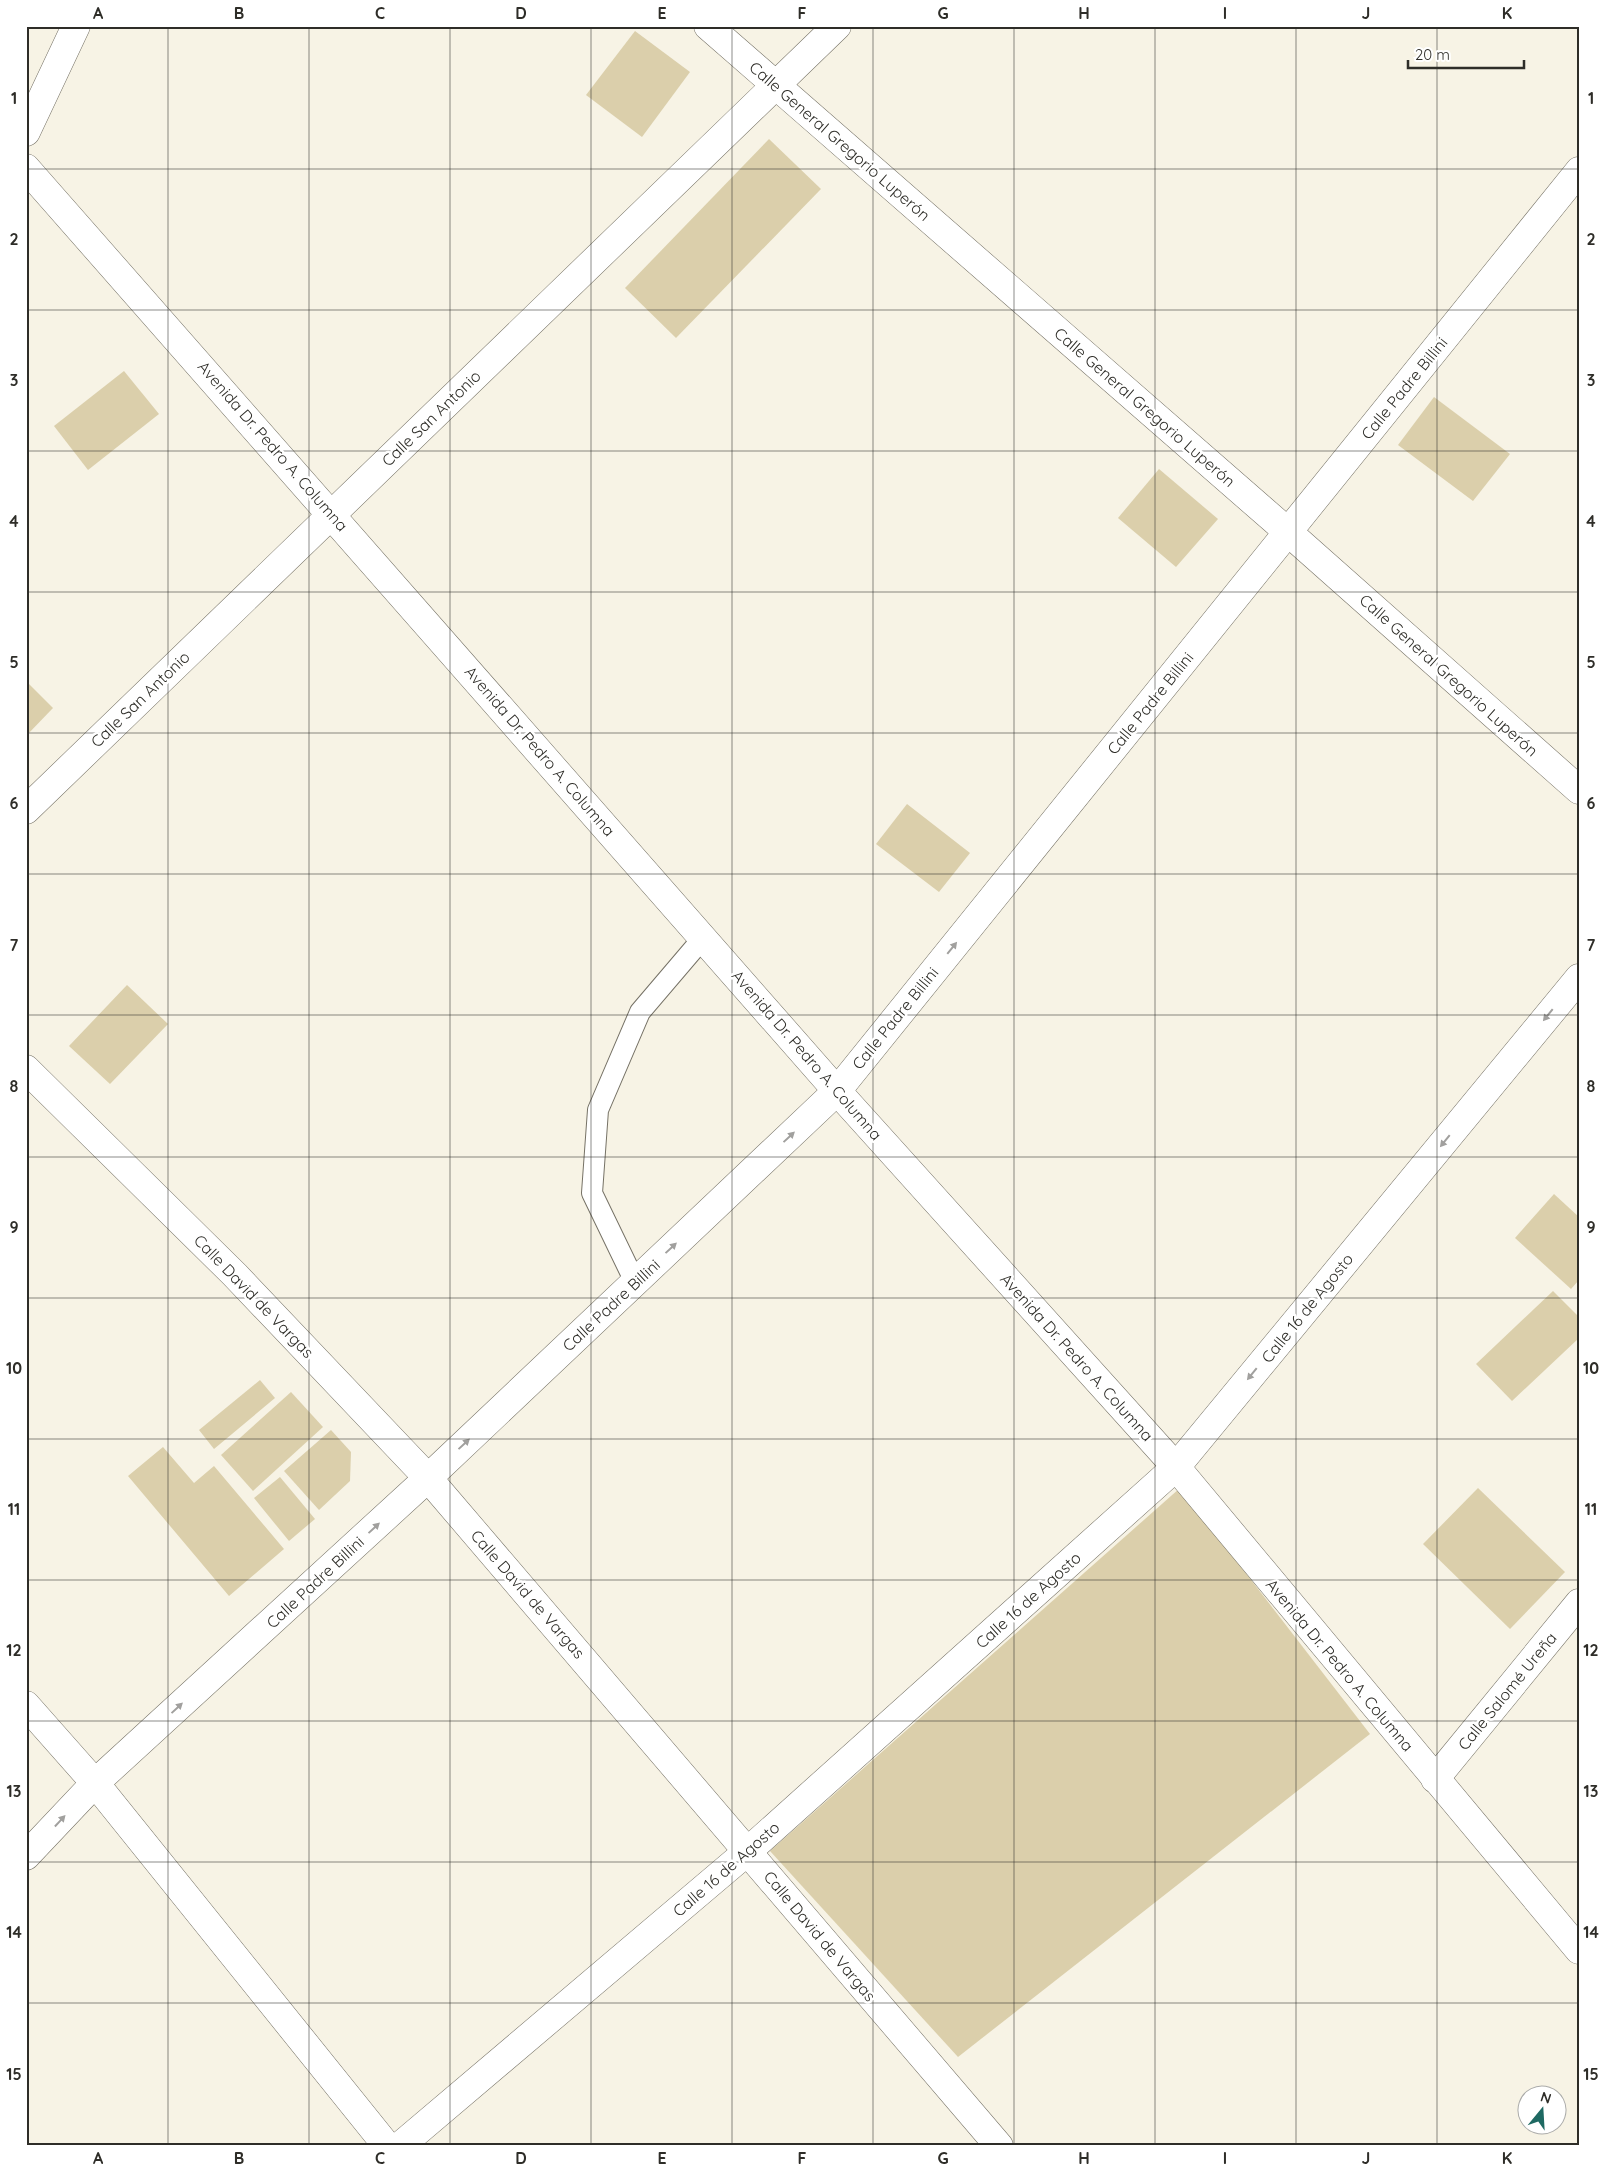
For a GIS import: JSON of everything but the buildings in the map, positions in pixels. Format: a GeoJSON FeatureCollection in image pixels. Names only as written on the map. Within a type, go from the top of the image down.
{"type":"FeatureCollection","features":[{"type":"Feature","properties":{"kind":"street"},"geometry":{"type":"LineString","coordinates":[[26,132],[76,26]]}},
{"type":"Feature","properties":{"kind":"street","name":"Calle General Gregorio Luperón"},"geometry":{"type":"LineString","coordinates":[[708,26],[1288,532],[1579,790]]}},
{"type":"Feature","properties":{"kind":"street","name":"Calle San Antonio"},"geometry":{"type":"LineString","coordinates":[[26,810],[837,26]]}},
{"type":"Feature","properties":{"kind":"street","name":"Avenida Dr. Pedro A. Columna"},"geometry":{"type":"LineString","coordinates":[[26,168],[332,513],[837,1090],[1176,1467],[1434,1779],[1579,1950]]}},
{"type":"Feature","properties":{"kind":"street","name":"Calle Padre Billini"},"geometry":{"type":"LineString","coordinates":[[26,1856],[95,1783],[428,1478],[837,1090],[1579,171]]}},
{"type":"Feature","properties":{"kind":"street","name":"Calle 16 de Agosto"},"geometry":{"type":"LineString","coordinates":[[400,2146],[748,1851],[1176,1467],[1579,978]]}},
{"type":"Feature","properties":{"kind":"street","name":"Calle David de Vargas"},"geometry":{"type":"LineString","coordinates":[[26,1069],[235,1275],[428,1478],[999,2146]]}},
{"type":"Feature","properties":{"kind":"street","name":"Calle Salomé Ureña"},"geometry":{"type":"LineString","coordinates":[[1434,1779],[1576,1612]]}},
{"type":"Feature","properties":{"kind":"street"},"geometry":{"type":"LineString","coordinates":[[26,1705],[95,1783],[387,2146]]}},
{"type":"Feature","properties":{"kind":"lane"},"geometry":{"type":"LineString","coordinates":[[635,1282],[592,1193],[598,1110],[640,1012],[704,938]]}}]}
